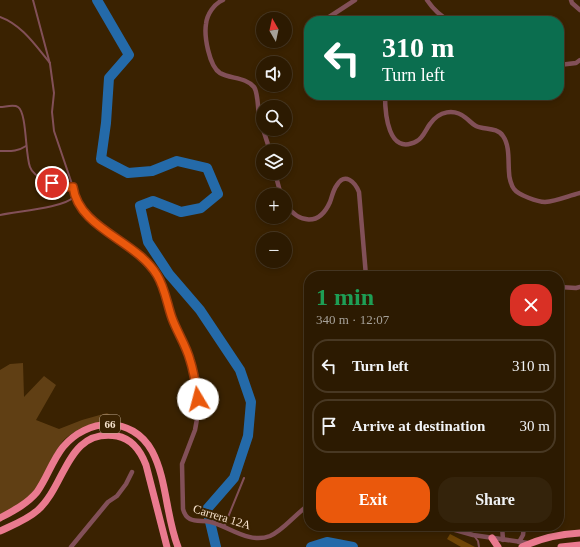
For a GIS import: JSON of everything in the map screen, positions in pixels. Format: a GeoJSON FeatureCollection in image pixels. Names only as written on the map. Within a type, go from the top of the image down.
{"type":"FeatureCollection","features":[{"type":"Feature","properties":{"kind":"highway","name":"66"},"geometry":{"type":"LineString","coordinates":[[0,518],[23,505],[37,492],[62,448],[78,433],[97,425],[119,425],[130,429],[138,435],[145,441],[151,450],[158,466],[168,514],[178,547]]}},
{"type":"Feature","properties":{"kind":"highway","name":"66"},"geometry":{"type":"LineString","coordinates":[[0,531],[24,520],[38,510],[47,500],[77,449],[88,440],[99,436],[110,435],[120,437],[133,444],[142,454],[167,547]]}},
{"type":"Feature","properties":{"kind":"highway"},"geometry":{"type":"LineString","coordinates":[[520,545],[529,544],[564,534],[580,533]]}},
{"type":"Feature","properties":{"kind":"highway"},"geometry":{"type":"LineString","coordinates":[[492,538],[498,547]]}},
{"type":"Feature","properties":{"kind":"highway"},"geometry":{"type":"LineString","coordinates":[[561,547],[580,545]]}},
{"type":"Feature","properties":{"kind":"street"},"geometry":{"type":"LineString","coordinates":[[223,0],[217,2],[212,8],[206,23],[208,47],[212,62],[220,72],[249,82],[255,88],[257,100]]}},
{"type":"Feature","properties":{"kind":"street"},"geometry":{"type":"LineString","coordinates":[[331,16],[355,0]]}},
{"type":"Feature","properties":{"kind":"street"},"geometry":{"type":"LineString","coordinates":[[427,0],[442,16]]}},
{"type":"Feature","properties":{"kind":"street"},"geometry":{"type":"LineString","coordinates":[[571,0],[572,3],[580,10]]}},
{"type":"Feature","properties":{"kind":"street"},"geometry":{"type":"LineString","coordinates":[[564,64],[576,63],[580,60]]}},
{"type":"Feature","properties":{"kind":"street"},"geometry":{"type":"LineString","coordinates":[[385,100],[387,123],[390,133],[396,141],[407,144],[417,141],[421,138],[429,124],[436,116],[446,112],[456,113],[466,118],[473,125],[493,129],[503,135],[507,144],[509,175],[514,189],[518,193],[543,202],[580,193]]}},
{"type":"Feature","properties":{"kind":"street"},"geometry":{"type":"LineString","coordinates":[[292,211],[306,220],[314,219],[325,210],[330,203],[339,182],[347,179],[352,181],[356,185],[359,192],[366,271]]}},
{"type":"Feature","properties":{"kind":"street","name":"Carrera 12A"},"geometry":{"type":"LineString","coordinates":[[74,197],[92,220],[141,257],[157,274],[166,294],[176,329],[190,360],[198,399],[195,430],[182,464],[184,514],[195,521],[206,521],[244,535],[259,537],[277,532],[304,509]]}},
{"type":"Feature","properties":{"kind":"street"},"geometry":{"type":"LineString","coordinates":[[564,287],[580,287]]}},
{"type":"Feature","properties":{"kind":"street"},"geometry":{"type":"LineString","coordinates":[[71,547],[108,502],[117,496],[126,484],[132,472]]}},
{"type":"Feature","properties":{"kind":"street"},"geometry":{"type":"LineString","coordinates":[[463,531],[473,535],[503,540],[520,545],[523,531]]}},
{"type":"Feature","properties":{"kind":"street"},"geometry":{"type":"LineString","coordinates":[[502,531],[503,540]]}},
{"type":"Feature","properties":{"kind":"lane"},"geometry":{"type":"LineString","coordinates":[[0,215],[57,206],[70,201],[74,197],[73,187],[54,131],[52,112],[54,93],[50,64],[33,0]]}},
{"type":"Feature","properties":{"kind":"lane"},"geometry":{"type":"LineString","coordinates":[[0,17],[10,21],[21,29],[50,64]]}},
{"type":"Feature","properties":{"kind":"lane"},"geometry":{"type":"LineString","coordinates":[[0,107],[16,106],[20,108],[23,113],[30,168],[36,174],[52,183],[73,187]]}},
{"type":"Feature","properties":{"kind":"lane"},"geometry":{"type":"LineString","coordinates":[[0,151],[21,150],[26,146]]}},
{"type":"Feature","properties":{"kind":"lane"},"geometry":{"type":"LineString","coordinates":[[224,527],[244,478]]}},
{"type":"Feature","properties":{"kind":"lane"},"geometry":{"type":"LineString","coordinates":[[473,535],[478,541],[479,547]]}},
{"type":"Feature","properties":{"kind":"shaded area"},"geometry":{"type":"Polygon","coordinates":[[[23,363],[24,397],[44,376],[56,385],[36,420],[59,429],[82,420],[107,413],[121,421],[86,427],[70,435],[58,448],[37,490],[0,518],[0,370],[10,364],[23,363]]]}},
{"type":"Feature","properties":{"kind":"building"},"geometry":{"type":"Polygon","coordinates":[[[450,534],[475,547],[461,547],[447,539],[450,534]]]}},
{"type":"Feature","properties":{"kind":"waterway"},"geometry":{"type":"LineString","coordinates":[[97,0],[129,55],[109,78],[106,123],[101,159],[128,173],[152,171],[177,161],[207,168],[218,194],[201,208],[181,212],[153,201],[140,206],[148,242],[169,274],[200,310],[240,370],[251,402],[248,436],[234,478],[207,509],[216,547]]}},
{"type":"Feature","properties":{"kind":"waterway"},"geometry":{"type":"LineString","coordinates":[[311,547],[327,542],[353,547]]}},
{"type":"Feature","properties":{"kind":"route"},"geometry":{"type":"LineString","coordinates":[[52,183],[60,186],[73,187],[74,197],[87,215],[141,257],[157,274],[166,294],[171,316],[190,360],[198,399]]}}]}
